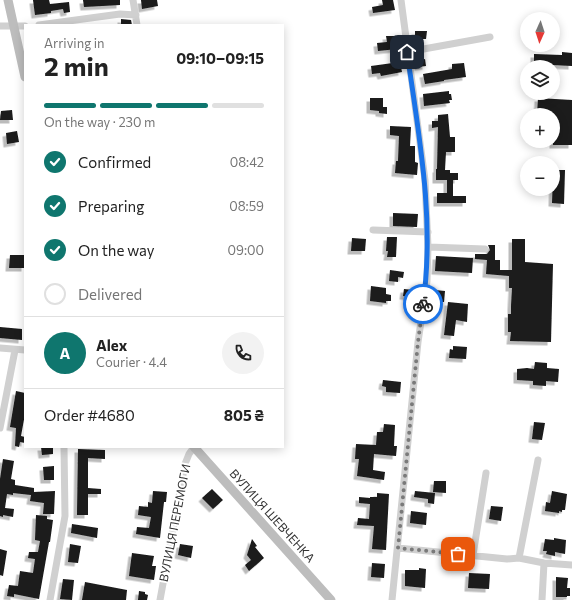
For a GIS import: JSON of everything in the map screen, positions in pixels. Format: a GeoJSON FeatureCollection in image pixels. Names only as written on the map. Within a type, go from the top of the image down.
{"type":"FeatureCollection","features":[{"type":"Feature","properties":{"kind":"main road"},"geometry":{"type":"LineString","coordinates":[[8,0],[24,73]]}},
{"type":"Feature","properties":{"kind":"main road","name":"ВУЛИЦЯ ШЕВЧЕНКА"},"geometry":{"type":"LineString","coordinates":[[195,448],[331,600]]}},
{"type":"Feature","properties":{"kind":"street"},"geometry":{"type":"LineString","coordinates":[[133,0],[137,24]]}},
{"type":"Feature","properties":{"kind":"street"},"geometry":{"type":"LineString","coordinates":[[392,600],[418,342],[427,281],[428,247],[425,180],[401,0]]}},
{"type":"Feature","properties":{"kind":"street"},"geometry":{"type":"LineString","coordinates":[[47,24],[120,14],[136,15]]}},
{"type":"Feature","properties":{"kind":"street"},"geometry":{"type":"LineString","coordinates":[[0,26],[24,26]]}},
{"type":"Feature","properties":{"kind":"street"},"geometry":{"type":"LineString","coordinates":[[407,52],[490,37]]}},
{"type":"Feature","properties":{"kind":"street"},"geometry":{"type":"LineString","coordinates":[[373,230],[428,232]]}},
{"type":"Feature","properties":{"kind":"street"},"geometry":{"type":"LineString","coordinates":[[428,247],[485,249]]}},
{"type":"Feature","properties":{"kind":"street"},"geometry":{"type":"LineString","coordinates":[[0,348],[24,350]]}},
{"type":"Feature","properties":{"kind":"street"},"geometry":{"type":"LineString","coordinates":[[0,428],[16,350]]}},
{"type":"Feature","properties":{"kind":"street"},"geometry":{"type":"LineString","coordinates":[[50,600],[64,516],[64,448]]}},
{"type":"Feature","properties":{"kind":"street","name":"ВУЛИЦЯ ПЕРЕМОГИ"},"geometry":{"type":"LineString","coordinates":[[160,600],[186,464],[189,454],[193,448]]}},
{"type":"Feature","properties":{"kind":"street"},"geometry":{"type":"LineString","coordinates":[[519,558],[538,460]]}},
{"type":"Feature","properties":{"kind":"street"},"geometry":{"type":"LineString","coordinates":[[473,555],[486,473]]}},
{"type":"Feature","properties":{"kind":"street"},"geometry":{"type":"LineString","coordinates":[[398,548],[508,559],[519,558],[544,563],[572,565]]}},
{"type":"Feature","properties":{"kind":"street"},"geometry":{"type":"LineString","coordinates":[[542,600],[544,563]]}},
{"type":"Feature","properties":{"kind":"building"},"geometry":{"type":"Polygon","coordinates":[[[33,0],[49,0],[50,4],[69,2],[70,12],[64,13],[63,9],[51,11],[51,13],[35,15],[33,0]]]}},
{"type":"Feature","properties":{"kind":"building"},"geometry":{"type":"Polygon","coordinates":[[[83,0],[120,0],[120,5],[84,7],[83,0]]]}},
{"type":"Feature","properties":{"kind":"building"},"geometry":{"type":"Polygon","coordinates":[[[141,0],[157,0],[158,6],[142,9],[141,0]]]}},
{"type":"Feature","properties":{"kind":"building"},"geometry":{"type":"Polygon","coordinates":[[[382,0],[393,0],[395,10],[373,13],[372,7],[383,5],[382,0]]]}},
{"type":"Feature","properties":{"kind":"building"},"geometry":{"type":"Polygon","coordinates":[[[121,19],[131,20],[132,24],[121,24],[121,19]]]}},
{"type":"Feature","properties":{"kind":"building"},"geometry":{"type":"Polygon","coordinates":[[[415,31],[427,31],[426,39],[415,39],[415,31]]]}},
{"type":"Feature","properties":{"kind":"building"},"geometry":{"type":"Polygon","coordinates":[[[386,36],[396,36],[397,49],[378,51],[377,43],[387,42],[386,36]]]}},
{"type":"Feature","properties":{"kind":"building"},"geometry":{"type":"Polygon","coordinates":[[[562,52],[572,53],[572,66],[560,65],[560,60],[534,60],[534,54],[562,55],[562,52]]]}},
{"type":"Feature","properties":{"kind":"building"},"geometry":{"type":"Polygon","coordinates":[[[425,59],[426,66],[418,67],[417,61],[425,59]]]}},
{"type":"Feature","properties":{"kind":"building"},"geometry":{"type":"Polygon","coordinates":[[[400,62],[402,72],[381,76],[380,73],[372,74],[371,66],[400,62]]]}},
{"type":"Feature","properties":{"kind":"building"},"geometry":{"type":"Polygon","coordinates":[[[464,63],[466,77],[425,84],[423,74],[452,69],[452,64],[464,63]]]}},
{"type":"Feature","properties":{"kind":"building"},"geometry":{"type":"Polygon","coordinates":[[[449,91],[452,100],[449,100],[450,103],[424,106],[423,94],[449,91]]]}},
{"type":"Feature","properties":{"kind":"building"},"geometry":{"type":"Polygon","coordinates":[[[370,98],[383,98],[383,107],[387,107],[387,114],[370,110],[370,98]]]}},
{"type":"Feature","properties":{"kind":"building"},"geometry":{"type":"Polygon","coordinates":[[[538,100],[572,100],[572,145],[560,145],[560,108],[537,108],[538,100]]]}},
{"type":"Feature","properties":{"kind":"building"},"geometry":{"type":"Polygon","coordinates":[[[12,110],[13,120],[0,120],[1,111],[12,110]]]}},
{"type":"Feature","properties":{"kind":"building"},"geometry":{"type":"Polygon","coordinates":[[[448,114],[450,137],[455,137],[455,152],[446,152],[445,170],[450,170],[450,173],[458,173],[458,180],[453,180],[453,196],[466,196],[466,203],[437,203],[437,193],[447,193],[447,180],[436,180],[438,127],[432,128],[432,121],[438,121],[438,115],[448,114]]]}},
{"type":"Feature","properties":{"kind":"building"},"geometry":{"type":"Polygon","coordinates":[[[390,126],[411,127],[410,146],[415,146],[415,162],[418,163],[417,175],[395,173],[396,161],[398,161],[399,136],[390,135],[390,126]]]}},
{"type":"Feature","properties":{"kind":"building"},"geometry":{"type":"Polygon","coordinates":[[[17,131],[19,142],[7,144],[6,133],[17,131]]]}},
{"type":"Feature","properties":{"kind":"building"},"geometry":{"type":"Polygon","coordinates":[[[560,170],[565,170],[564,204],[552,203],[552,196],[560,196],[560,170]]]}},
{"type":"Feature","properties":{"kind":"building"},"geometry":{"type":"Polygon","coordinates":[[[393,213],[418,214],[417,227],[393,226],[393,213]]]}},
{"type":"Feature","properties":{"kind":"building"},"geometry":{"type":"Polygon","coordinates":[[[387,237],[397,237],[396,257],[387,257],[387,237]]]}},
{"type":"Feature","properties":{"kind":"building"},"geometry":{"type":"Polygon","coordinates":[[[352,238],[366,239],[365,251],[351,251],[352,238]]]}},
{"type":"Feature","properties":{"kind":"building"},"geometry":{"type":"Polygon","coordinates":[[[512,239],[525,239],[525,262],[553,264],[551,342],[510,341],[511,332],[508,332],[508,314],[511,314],[512,288],[509,288],[509,276],[486,274],[487,260],[475,259],[475,254],[487,254],[490,250],[488,245],[495,245],[495,260],[500,260],[500,270],[512,270],[512,239]]]}},
{"type":"Feature","properties":{"kind":"building"},"geometry":{"type":"Polygon","coordinates":[[[10,255],[24,255],[24,268],[9,268],[10,255]]]}},
{"type":"Feature","properties":{"kind":"building"},"geometry":{"type":"Polygon","coordinates":[[[436,256],[473,258],[472,273],[435,271],[436,256]]]}},
{"type":"Feature","properties":{"kind":"building"},"geometry":{"type":"Polygon","coordinates":[[[390,270],[404,272],[403,278],[398,277],[398,282],[389,281],[390,270]]]}},
{"type":"Feature","properties":{"kind":"building"},"geometry":{"type":"Polygon","coordinates":[[[371,286],[386,288],[386,294],[391,295],[391,301],[386,301],[386,303],[370,301],[371,286]]]}},
{"type":"Feature","properties":{"kind":"building"},"geometry":{"type":"Polygon","coordinates":[[[404,289],[413,290],[412,297],[403,296],[404,289]]]}},
{"type":"Feature","properties":{"kind":"building"},"geometry":{"type":"Polygon","coordinates":[[[435,290],[445,291],[444,302],[434,301],[435,290]]]}},
{"type":"Feature","properties":{"kind":"building"},"geometry":{"type":"Polygon","coordinates":[[[448,302],[468,304],[467,322],[456,320],[454,336],[444,335],[448,302]]]}},
{"type":"Feature","properties":{"kind":"building"},"geometry":{"type":"Polygon","coordinates":[[[0,327],[22,329],[22,340],[0,338],[0,327]]]}},
{"type":"Feature","properties":{"kind":"building"},"geometry":{"type":"Polygon","coordinates":[[[453,346],[467,347],[466,359],[449,358],[450,349],[453,350],[453,346]]]}},
{"type":"Feature","properties":{"kind":"building"},"geometry":{"type":"Polygon","coordinates":[[[535,362],[547,363],[547,368],[559,369],[558,382],[546,381],[546,386],[533,385],[533,381],[517,380],[517,369],[534,369],[535,362]]]}},
{"type":"Feature","properties":{"kind":"building"},"geometry":{"type":"Polygon","coordinates":[[[383,380],[401,382],[400,393],[386,392],[386,387],[382,386],[383,380]]]}},
{"type":"Feature","properties":{"kind":"building"},"geometry":{"type":"Polygon","coordinates":[[[16,391],[24,393],[24,420],[21,436],[24,437],[24,443],[20,442],[19,447],[15,446],[16,428],[10,427],[16,391]]]}},
{"type":"Feature","properties":{"kind":"building"},"geometry":{"type":"Polygon","coordinates":[[[534,422],[545,423],[542,440],[532,439],[534,422]]]}},
{"type":"Feature","properties":{"kind":"building"},"geometry":{"type":"Polygon","coordinates":[[[384,424],[395,425],[394,446],[397,446],[396,456],[374,454],[373,470],[385,472],[384,480],[357,476],[359,459],[355,459],[356,444],[376,445],[377,432],[383,432],[384,424]]]}},
{"type":"Feature","properties":{"kind":"building"},"geometry":{"type":"Polygon","coordinates":[[[41,448],[53,448],[53,454],[42,455],[41,448]]]}},
{"type":"Feature","properties":{"kind":"building"},"geometry":{"type":"Polygon","coordinates":[[[78,449],[105,450],[105,459],[88,458],[88,488],[101,489],[101,494],[88,494],[88,515],[77,515],[78,449]]]}},
{"type":"Feature","properties":{"kind":"building"},"geometry":{"type":"Polygon","coordinates":[[[3,459],[14,461],[11,479],[15,480],[15,485],[34,488],[34,492],[55,491],[54,514],[43,514],[44,503],[30,501],[31,495],[13,493],[13,495],[7,494],[5,508],[14,509],[13,517],[3,515],[3,517],[0,516],[0,479],[3,459]]]}},
{"type":"Feature","properties":{"kind":"building"},"geometry":{"type":"Polygon","coordinates":[[[54,466],[54,480],[44,480],[43,467],[54,466]]]}},
{"type":"Feature","properties":{"kind":"building"},"geometry":{"type":"Polygon","coordinates":[[[434,481],[446,481],[446,493],[433,492],[434,481]]]}},
{"type":"Feature","properties":{"kind":"building"},"geometry":{"type":"Polygon","coordinates":[[[212,489],[223,500],[213,509],[202,498],[212,489]]]}},
{"type":"Feature","properties":{"kind":"building"},"geometry":{"type":"Polygon","coordinates":[[[153,491],[167,492],[166,502],[164,502],[160,538],[136,534],[137,527],[149,528],[151,517],[138,515],[139,506],[148,507],[148,502],[152,503],[153,491]]]}},
{"type":"Feature","properties":{"kind":"building"},"geometry":{"type":"Polygon","coordinates":[[[415,491],[435,493],[434,504],[428,503],[428,499],[414,497],[415,491]]]}},
{"type":"Feature","properties":{"kind":"building"},"geometry":{"type":"Polygon","coordinates":[[[552,491],[567,494],[565,510],[562,510],[562,512],[545,511],[546,502],[550,503],[552,491]]]}},
{"type":"Feature","properties":{"kind":"building"},"geometry":{"type":"Polygon","coordinates":[[[377,493],[389,494],[386,550],[372,549],[374,526],[357,525],[358,518],[369,519],[370,504],[359,503],[359,497],[377,497],[377,493]]]}},
{"type":"Feature","properties":{"kind":"building"},"geometry":{"type":"Polygon","coordinates":[[[491,506],[503,507],[501,521],[489,519],[491,506]]]}},
{"type":"Feature","properties":{"kind":"building"},"geometry":{"type":"Polygon","coordinates":[[[411,511],[427,513],[426,525],[410,523],[411,511]]]}},
{"type":"Feature","properties":{"kind":"building"},"geometry":{"type":"Polygon","coordinates":[[[36,515],[47,516],[47,519],[53,520],[39,599],[14,594],[14,597],[7,596],[9,585],[18,586],[20,571],[33,573],[35,559],[28,558],[29,552],[38,552],[40,541],[35,540],[36,515]]]}},
{"type":"Feature","properties":{"kind":"building"},"geometry":{"type":"Polygon","coordinates":[[[72,524],[98,528],[97,538],[71,533],[72,524]]]}},
{"type":"Feature","properties":{"kind":"building"},"geometry":{"type":"Polygon","coordinates":[[[554,538],[566,540],[565,554],[555,552],[555,556],[546,554],[547,551],[543,551],[545,539],[554,540],[554,538]]]}},
{"type":"Feature","properties":{"kind":"building"},"geometry":{"type":"Polygon","coordinates":[[[252,539],[257,546],[255,547],[264,558],[249,571],[245,565],[251,560],[247,555],[252,539]]]}},
{"type":"Feature","properties":{"kind":"building"},"geometry":{"type":"Polygon","coordinates":[[[70,544],[81,546],[78,563],[68,562],[70,544]]]}},
{"type":"Feature","properties":{"kind":"building"},"geometry":{"type":"Polygon","coordinates":[[[180,544],[193,546],[191,558],[178,555],[180,544]]]}},
{"type":"Feature","properties":{"kind":"building"},"geometry":{"type":"Polygon","coordinates":[[[0,549],[7,551],[3,576],[0,575],[0,549]]]}},
{"type":"Feature","properties":{"kind":"building"},"geometry":{"type":"Polygon","coordinates":[[[132,553],[154,556],[152,566],[156,566],[154,580],[129,576],[132,553]]]}},
{"type":"Feature","properties":{"kind":"building"},"geometry":{"type":"Polygon","coordinates":[[[372,563],[385,564],[384,578],[371,577],[372,563]]]}},
{"type":"Feature","properties":{"kind":"building"},"geometry":{"type":"Polygon","coordinates":[[[419,568],[426,569],[425,588],[405,586],[405,570],[419,570],[419,568]]]}},
{"type":"Feature","properties":{"kind":"building"},"geometry":{"type":"Polygon","coordinates":[[[469,573],[490,574],[489,589],[468,588],[469,573]]]}},
{"type":"Feature","properties":{"kind":"building"},"geometry":{"type":"Polygon","coordinates":[[[556,577],[568,578],[567,588],[570,588],[570,596],[556,597],[556,577]]]}},
{"type":"Feature","properties":{"kind":"building"},"geometry":{"type":"Polygon","coordinates":[[[63,579],[74,580],[72,600],[60,599],[63,579]]]}},
{"type":"Feature","properties":{"kind":"building"},"geometry":{"type":"Polygon","coordinates":[[[85,582],[127,590],[126,600],[82,600],[85,582]]]}},
{"type":"Feature","properties":{"kind":"building"},"geometry":{"type":"Polygon","coordinates":[[[139,591],[145,592],[145,594],[148,595],[147,600],[138,600],[139,591]]]}},
{"type":"Feature","properties":{"kind":"way so far"},"geometry":{"type":"LineString","coordinates":[[423,304],[398,548],[458,554]]}},
{"type":"Feature","properties":{"kind":"route"},"geometry":{"type":"LineString","coordinates":[[407,52],[425,180],[428,247],[427,281],[423,304]]}}]}
